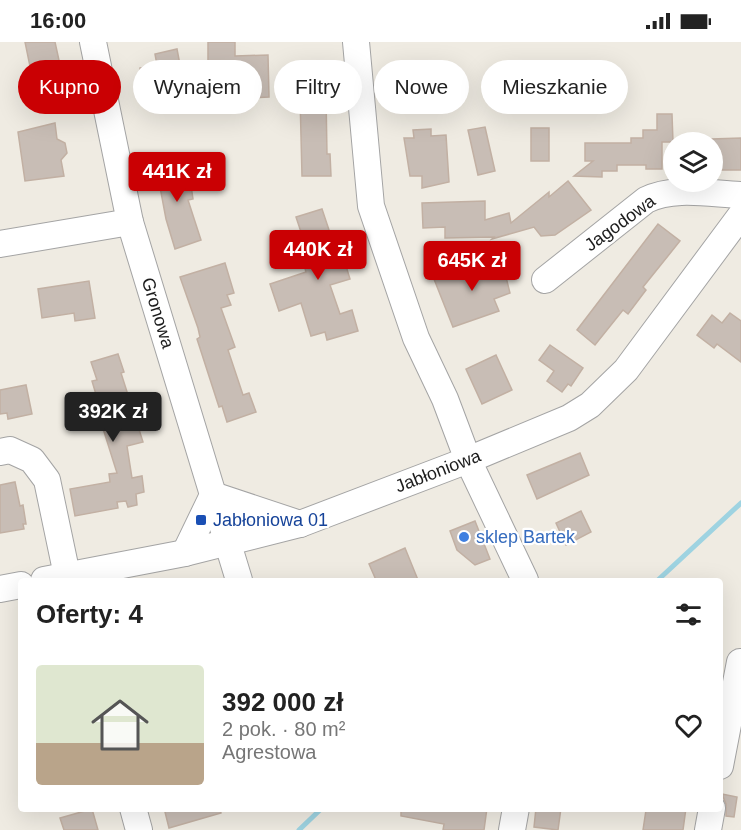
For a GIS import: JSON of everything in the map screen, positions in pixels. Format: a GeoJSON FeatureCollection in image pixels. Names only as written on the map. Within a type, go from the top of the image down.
{"type":"FeatureCollection","features":[{"type":"Feature","properties":{"kind":"street","name":"Gronowa"},"geometry":{"type":"LineString","coordinates":[[93,42],[130,222],[238,578]]}},
{"type":"Feature","properties":{"kind":"street"},"geometry":{"type":"LineString","coordinates":[[356,42],[371,206],[416,338],[445,399],[468,460],[524,578]]}},
{"type":"Feature","properties":{"kind":"street","name":"Jagodowa"},"geometry":{"type":"LineString","coordinates":[[545,280],[646,200],[658,194],[741,195]]}},
{"type":"Feature","properties":{"kind":"street","name":"Jabłoniowa"},"geometry":{"type":"LineString","coordinates":[[65,578],[185,553],[300,524],[468,460],[569,418],[590,405],[626,370],[741,215]]}},
{"type":"Feature","properties":{"kind":"street"},"geometry":{"type":"LineString","coordinates":[[0,244],[130,222]]}},
{"type":"Feature","properties":{"kind":"street"},"geometry":{"type":"LineString","coordinates":[[0,452],[10,450],[32,460],[47,480],[60,578]]}},
{"type":"Feature","properties":{"kind":"street"},"geometry":{"type":"LineString","coordinates":[[185,553],[213,495],[300,524]]}},
{"type":"Feature","properties":{"kind":"street"},"geometry":{"type":"LineString","coordinates":[[0,589],[18,586]]}},
{"type":"Feature","properties":{"kind":"street"},"geometry":{"type":"LineString","coordinates":[[723,744],[734,661]]}},
{"type":"Feature","properties":{"kind":"street"},"geometry":{"type":"LineString","coordinates":[[134,812],[139,830]]}},
{"type":"Feature","properties":{"kind":"street"},"geometry":{"type":"LineString","coordinates":[[512,830],[515,812]]}},
{"type":"Feature","properties":{"kind":"street"},"geometry":{"type":"LineString","coordinates":[[708,830],[711,812]]}},
{"type":"Feature","properties":{"kind":"building"},"geometry":{"type":"Polygon","coordinates":[[[25,42],[55,42],[59,60],[29,60],[25,42]]]}},
{"type":"Feature","properties":{"kind":"building"},"geometry":{"type":"Polygon","coordinates":[[[208,42],[235,42],[235,56],[268,55],[269,97],[262,97],[262,60],[208,60],[208,42]]]}},
{"type":"Feature","properties":{"kind":"building"},"geometry":{"type":"Polygon","coordinates":[[[177,49],[179,60],[156,60],[155,54],[177,49]]]}},
{"type":"Feature","properties":{"kind":"building"},"geometry":{"type":"Polygon","coordinates":[[[300,114],[326,114],[327,154],[330,154],[331,176],[302,176],[300,114]]]}},
{"type":"Feature","properties":{"kind":"building"},"geometry":{"type":"Polygon","coordinates":[[[657,114],[672,114],[673,132],[663,132],[662,169],[646,169],[646,165],[617,165],[617,171],[602,171],[602,177],[574,176],[593,161],[585,161],[585,143],[631,143],[631,138],[643,138],[643,130],[657,130],[657,114]]]}},
{"type":"Feature","properties":{"kind":"building"},"geometry":{"type":"Polygon","coordinates":[[[55,123],[57,139],[65,143],[67,153],[61,160],[64,176],[25,181],[18,132],[55,123]]]}},
{"type":"Feature","properties":{"kind":"building"},"geometry":{"type":"Polygon","coordinates":[[[485,127],[495,171],[478,175],[468,130],[485,127]]]}},
{"type":"Feature","properties":{"kind":"building"},"geometry":{"type":"Polygon","coordinates":[[[531,128],[549,128],[549,161],[531,161],[531,128]]]}},
{"type":"Feature","properties":{"kind":"building"},"geometry":{"type":"Polygon","coordinates":[[[431,129],[431,136],[446,135],[449,182],[422,188],[422,176],[410,176],[404,138],[414,138],[413,130],[431,129]]]}},
{"type":"Feature","properties":{"kind":"building"},"geometry":{"type":"Polygon","coordinates":[[[741,138],[741,170],[723,170],[723,139],[741,138]]]}},
{"type":"Feature","properties":{"kind":"building"},"geometry":{"type":"Polygon","coordinates":[[[179,159],[182,181],[190,179],[193,199],[188,200],[201,240],[175,249],[160,187],[157,187],[153,163],[179,159]]]}},
{"type":"Feature","properties":{"kind":"building"},"geometry":{"type":"Polygon","coordinates":[[[568,181],[591,210],[555,235],[541,236],[534,227],[492,239],[494,237],[445,238],[445,227],[423,228],[422,203],[485,201],[485,220],[509,213],[511,223],[549,192],[549,197],[568,181]]]}},
{"type":"Feature","properties":{"kind":"building"},"geometry":{"type":"Polygon","coordinates":[[[322,209],[335,248],[338,247],[340,254],[342,253],[350,279],[330,285],[340,314],[352,310],[358,331],[327,340],[325,332],[311,336],[301,303],[279,311],[270,284],[306,272],[302,258],[309,256],[296,217],[322,209]]]}},
{"type":"Feature","properties":{"kind":"building"},"geometry":{"type":"Polygon","coordinates":[[[658,224],[680,241],[643,287],[646,290],[628,314],[623,310],[595,345],[577,330],[658,224]]]}},
{"type":"Feature","properties":{"kind":"building"},"geometry":{"type":"Polygon","coordinates":[[[502,261],[510,293],[494,299],[499,311],[453,327],[432,274],[446,270],[447,274],[469,266],[470,270],[502,261]]]}},
{"type":"Feature","properties":{"kind":"building"},"geometry":{"type":"Polygon","coordinates":[[[225,263],[234,293],[227,295],[231,305],[221,308],[235,347],[228,350],[243,395],[249,393],[256,412],[227,422],[222,406],[219,407],[197,339],[200,337],[198,328],[180,277],[225,263]]]}},
{"type":"Feature","properties":{"kind":"building"},"geometry":{"type":"Polygon","coordinates":[[[89,281],[95,318],[75,321],[74,313],[42,318],[38,289],[89,281]]]}},
{"type":"Feature","properties":{"kind":"building"},"geometry":{"type":"Polygon","coordinates":[[[730,313],[741,321],[741,362],[717,344],[714,348],[697,335],[712,315],[722,323],[730,313]]]}},
{"type":"Feature","properties":{"kind":"building"},"geometry":{"type":"Polygon","coordinates":[[[550,345],[583,368],[571,386],[568,384],[562,392],[547,381],[554,371],[539,360],[550,345]]]}},
{"type":"Feature","properties":{"kind":"building"},"geometry":{"type":"Polygon","coordinates":[[[118,354],[124,372],[121,373],[143,442],[127,446],[132,478],[142,476],[144,492],[136,494],[137,505],[128,507],[126,501],[117,502],[118,508],[75,516],[70,489],[110,482],[109,474],[117,473],[100,419],[103,418],[92,381],[97,380],[91,362],[118,354]]]}},
{"type":"Feature","properties":{"kind":"building"},"geometry":{"type":"Polygon","coordinates":[[[496,355],[512,390],[482,404],[466,369],[496,355]]]}},
{"type":"Feature","properties":{"kind":"building"},"geometry":{"type":"Polygon","coordinates":[[[26,385],[32,414],[8,419],[7,413],[0,414],[0,390],[26,385]]]}},
{"type":"Feature","properties":{"kind":"building"},"geometry":{"type":"Polygon","coordinates":[[[580,453],[589,475],[537,499],[527,475],[580,453]]]}},
{"type":"Feature","properties":{"kind":"building"},"geometry":{"type":"Polygon","coordinates":[[[15,482],[20,506],[23,505],[26,524],[23,524],[24,529],[0,533],[0,485],[15,482]]]}},
{"type":"Feature","properties":{"kind":"building"},"geometry":{"type":"Polygon","coordinates":[[[581,511],[591,532],[566,545],[556,523],[581,511]]]}},
{"type":"Feature","properties":{"kind":"building"},"geometry":{"type":"Polygon","coordinates":[[[475,521],[490,559],[475,565],[457,550],[450,531],[475,521]]]}},
{"type":"Feature","properties":{"kind":"building"},"geometry":{"type":"Polygon","coordinates":[[[405,548],[417,578],[375,578],[369,564],[405,548]]]}},
{"type":"Feature","properties":{"kind":"building"},"geometry":{"type":"Polygon","coordinates":[[[723,794],[737,797],[734,817],[726,816],[723,794]]]}},
{"type":"Feature","properties":{"kind":"building"},"geometry":{"type":"Polygon","coordinates":[[[81,812],[93,812],[98,830],[64,830],[60,818],[81,812]]]}},
{"type":"Feature","properties":{"kind":"building"},"geometry":{"type":"Polygon","coordinates":[[[165,812],[221,812],[221,813],[169,828],[165,812]]]}},
{"type":"Feature","properties":{"kind":"building"},"geometry":{"type":"Polygon","coordinates":[[[401,812],[486,812],[484,830],[443,830],[444,824],[401,816],[401,812]]]}},
{"type":"Feature","properties":{"kind":"building"},"geometry":{"type":"Polygon","coordinates":[[[536,812],[560,812],[558,830],[534,827],[536,812]]]}},
{"type":"Feature","properties":{"kind":"building"},"geometry":{"type":"Polygon","coordinates":[[[646,812],[685,812],[683,830],[643,830],[646,812]]]}},
{"type":"Feature","properties":{"kind":"waterway"},"geometry":{"type":"LineString","coordinates":[[660,578],[741,503]]}},
{"type":"Feature","properties":{"kind":"waterway"},"geometry":{"type":"LineString","coordinates":[[299,830],[318,812]]}},
{"type":"Feature","properties":{"kind":"place","name":"Jabłoniowa 01"},"geometry":{"type":"Point","coordinates":[201,520]}},
{"type":"Feature","properties":{"kind":"place","name":"sklep Bartek"},"geometry":{"type":"Point","coordinates":[464,537]}}]}
